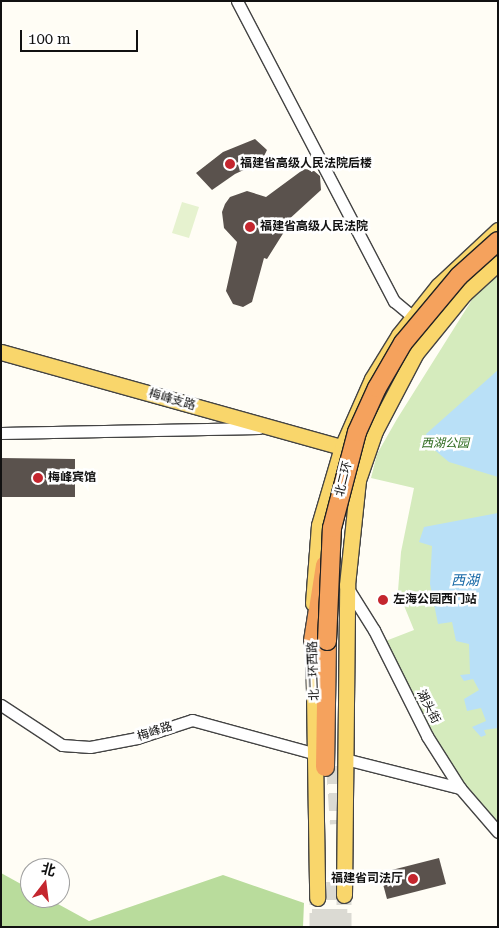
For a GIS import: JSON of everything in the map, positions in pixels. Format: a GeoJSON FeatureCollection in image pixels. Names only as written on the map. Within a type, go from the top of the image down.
{"type":"FeatureCollection","features":[{"type":"Feature","properties":{"kind":"highway","name":"北二环"},"geometry":{"type":"LineString","coordinates":[[330,762],[325,641],[332,528],[357,432],[377,388],[426,313],[459,276],[498,241]]}},
{"type":"Feature","properties":{"kind":"highway","name":"北二环"},"geometry":{"type":"LineString","coordinates":[[325,641],[341,530],[352,478],[368,433],[411,348],[433,319],[498,252]]}},
{"type":"Feature","properties":{"kind":"highway"},"geometry":{"type":"LineString","coordinates":[[325,641],[321,584],[332,528]]}},
{"type":"Feature","properties":{"kind":"main road","name":"北二环西路"},"geometry":{"type":"LineString","coordinates":[[325,641],[313,574],[319,526],[342,448],[372,379],[413,317],[438,286],[498,230]]}},
{"type":"Feature","properties":{"kind":"main road"},"geometry":{"type":"LineString","coordinates":[[317,898],[318,866],[330,762],[350,539],[358,480],[366,455],[390,401],[416,353],[464,294],[498,263]]}},
{"type":"Feature","properties":{"kind":"main road","name":"梅峰支路"},"geometry":{"type":"LineString","coordinates":[[1,352],[342,448]]}},
{"type":"Feature","properties":{"kind":"main road"},"geometry":{"type":"LineString","coordinates":[[342,448],[366,455]]}},
{"type":"Feature","properties":{"kind":"main road"},"geometry":{"type":"LineString","coordinates":[[330,762],[344,867],[344,895]]}},
{"type":"Feature","properties":{"kind":"main road"},"geometry":{"type":"LineString","coordinates":[[318,866],[344,867]]}},
{"type":"Feature","properties":{"kind":"street"},"geometry":{"type":"LineString","coordinates":[[237,1],[394,301],[413,317]]}},
{"type":"Feature","properties":{"kind":"street"},"geometry":{"type":"LineString","coordinates":[[1,433],[273,428]]}},
{"type":"Feature","properties":{"kind":"street","name":"湖头街"},"geometry":{"type":"LineString","coordinates":[[346,585],[374,630],[427,736],[460,788],[498,832]]}},
{"type":"Feature","properties":{"kind":"street","name":"梅峰路"},"geometry":{"type":"LineString","coordinates":[[1,705],[62,745],[90,747],[137,738],[192,720],[330,762],[460,788]]}},
{"type":"Feature","properties":{"kind":"green space"},"geometry":{"type":"Polygon","coordinates":[[[182,202],[199,207],[189,238],[172,233],[182,202]]]}},
{"type":"Feature","properties":{"kind":"green space","name":"西湖公园"},"geometry":{"type":"Polygon","coordinates":[[[498,270],[498,828],[461,783],[383,642],[414,630],[398,591],[401,552],[414,488],[371,478],[377,454],[397,419],[485,279],[498,270]]]}},
{"type":"Feature","properties":{"kind":"green space"},"geometry":{"type":"Polygon","coordinates":[[[1,873],[20,883],[20,908],[65,908],[89,921],[223,875],[304,903],[303,927],[1,927],[1,873]]]}},
{"type":"Feature","properties":{"kind":"water"},"geometry":{"type":"Polygon","coordinates":[[[498,370],[498,477],[449,462],[431,447],[426,434],[498,370]]]}},
{"type":"Feature","properties":{"kind":"water","name":"西湖"},"geometry":{"type":"Polygon","coordinates":[[[498,513],[498,728],[484,730],[486,735],[481,737],[472,727],[486,721],[481,708],[467,711],[464,699],[479,690],[473,679],[464,681],[460,675],[470,674],[469,644],[456,641],[452,622],[438,624],[430,584],[432,546],[419,542],[424,527],[498,513]]]}},
{"type":"Feature","properties":{"kind":"building","name":"福建省高级人民法院后楼"},"geometry":{"type":"Polygon","coordinates":[[[255,139],[267,150],[261,162],[235,174],[212,190],[196,173],[223,152],[255,139]]]}},
{"type":"Feature","properties":{"kind":"building"},"geometry":{"type":"Polygon","coordinates":[[[304,169],[313,170],[320,176],[321,190],[286,222],[289,224],[267,259],[264,258],[252,302],[243,307],[233,304],[226,291],[237,242],[224,228],[222,212],[225,204],[230,197],[247,191],[266,197],[304,169]]]}},
{"type":"Feature","properties":{"kind":"building","name":"梅峰宾馆"},"geometry":{"type":"Polygon","coordinates":[[[1,458],[75,459],[75,497],[1,497],[1,458]]]}},
{"type":"Feature","properties":{"kind":"building","name":"福建省司法厅"},"geometry":{"type":"Polygon","coordinates":[[[439,858],[446,884],[387,899],[380,873],[439,858]]]}},
{"type":"Feature","properties":{"kind":"tunnel"},"geometry":{"type":"LineString","coordinates":[[335,766],[339,824]]}},
{"type":"Feature","properties":{"kind":"tunnel"},"geometry":{"type":"LineString","coordinates":[[338,927],[339,877]]}},
{"type":"Feature","properties":{"kind":"tunnel"},"geometry":{"type":"LineString","coordinates":[[321,882],[321,927]]}},
{"type":"Feature","properties":{"kind":"tunnel"},"geometry":{"type":"LineString","coordinates":[[344,895],[344,927]]}},
{"type":"Feature","properties":{"kind":"tunnel"},"geometry":{"type":"LineString","coordinates":[[317,898],[317,927]]}},
{"type":"Feature","properties":{"kind":"place","name":"福建省高级人民法院后楼"},"geometry":{"type":"Point","coordinates":[230,164]}},
{"type":"Feature","properties":{"kind":"place","name":"福建省高级人民法院"},"geometry":{"type":"Point","coordinates":[250,227]}},
{"type":"Feature","properties":{"kind":"place","name":"梅峰宾馆"},"geometry":{"type":"Point","coordinates":[38,478]}},
{"type":"Feature","properties":{"kind":"place","name":"左海公园西门站"},"geometry":{"type":"Point","coordinates":[383,600]}},
{"type":"Feature","properties":{"kind":"place","name":"福建省司法厅"},"geometry":{"type":"Point","coordinates":[413,879]}}]}
